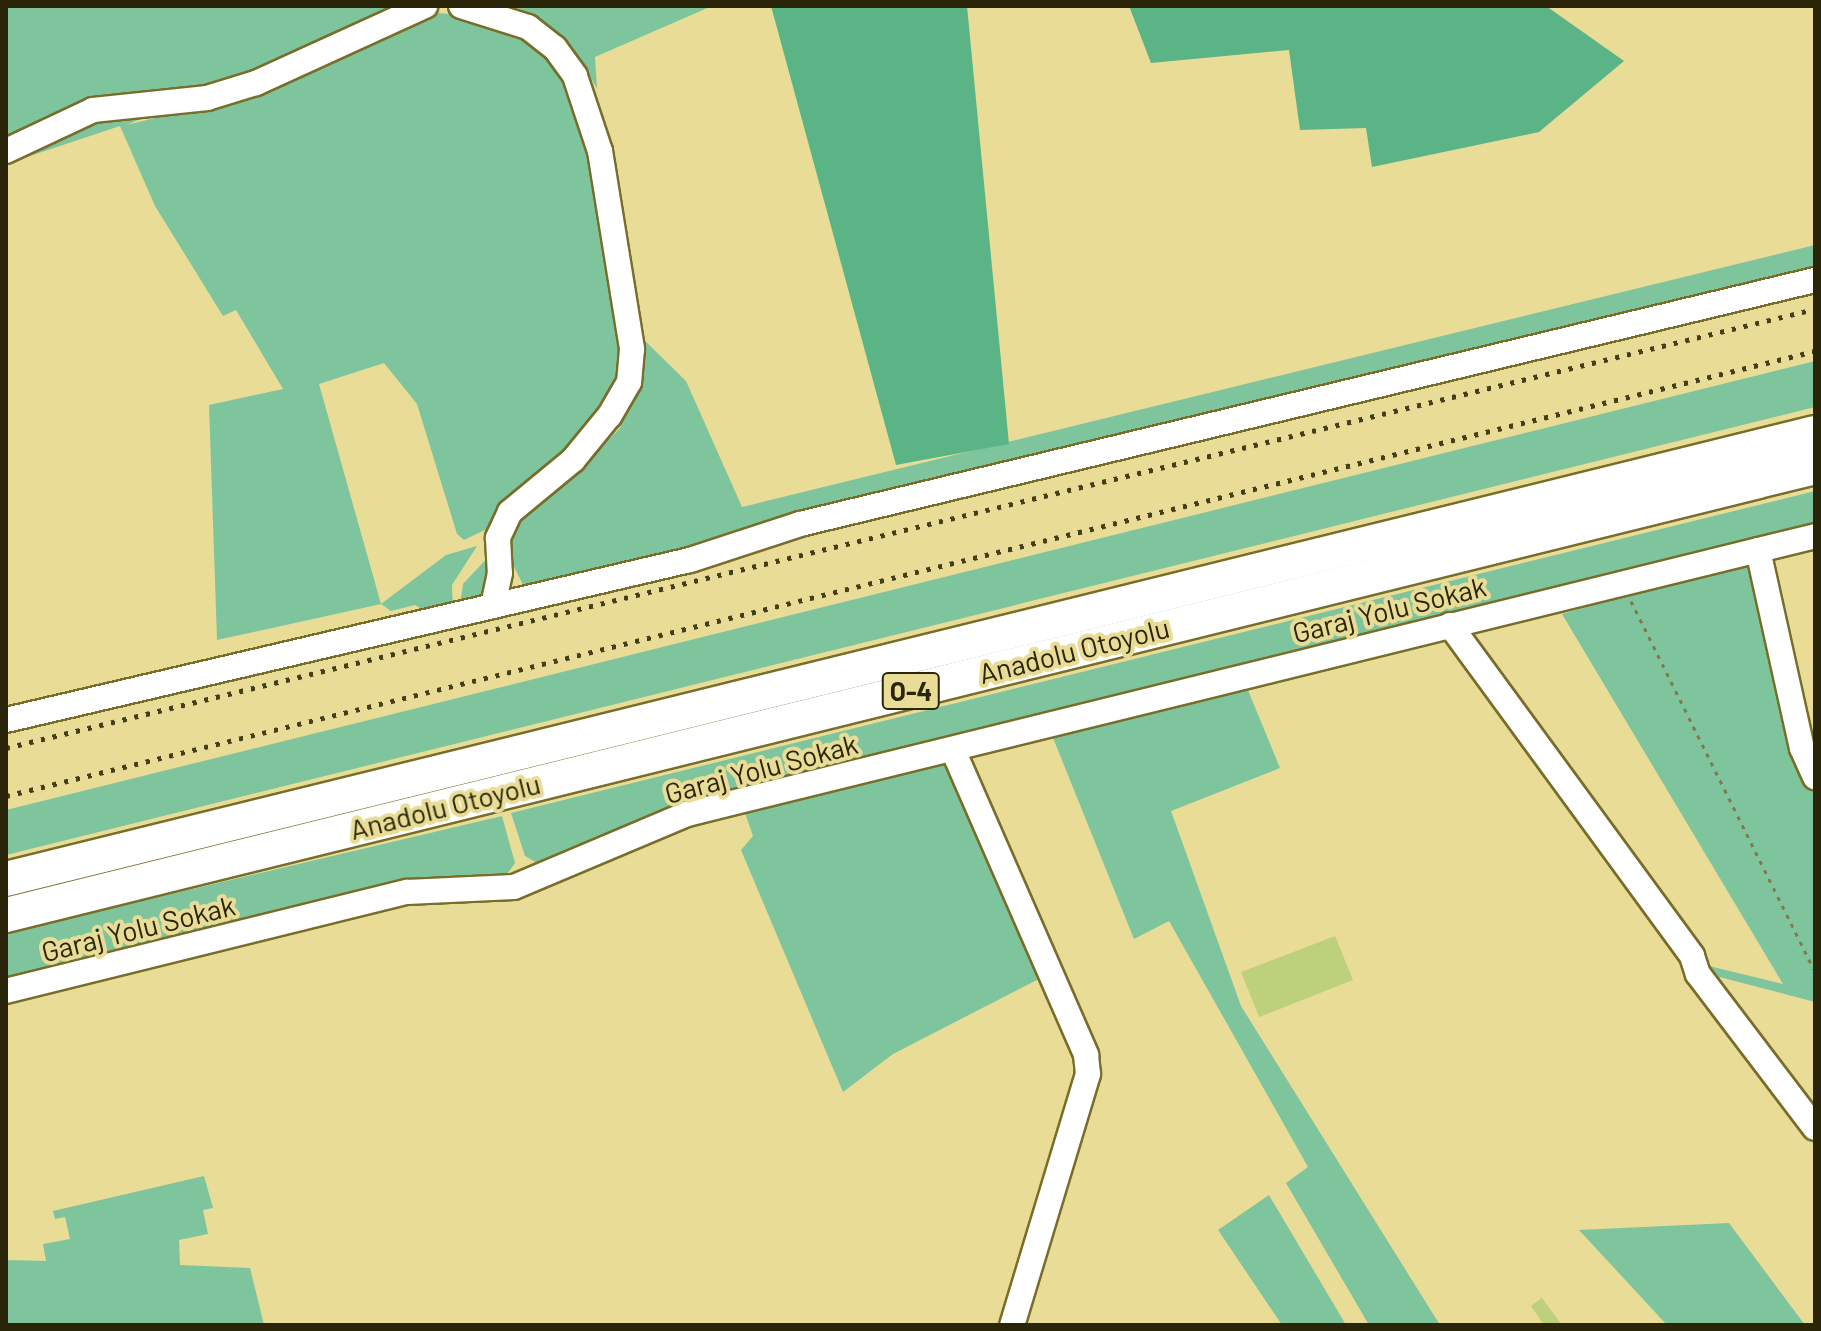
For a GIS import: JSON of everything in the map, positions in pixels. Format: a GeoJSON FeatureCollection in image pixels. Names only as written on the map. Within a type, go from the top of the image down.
{"type":"FeatureCollection","features":[{"type":"Feature","properties":{"kind":"highway","name":"Anadolu Otoyolu"},"geometry":{"type":"LineString","coordinates":[[6,879],[1815,433]]}},
{"type":"Feature","properties":{"kind":"highway","name":"Anadolu Otoyolu"},"geometry":{"type":"LineString","coordinates":[[6,915],[1815,467]]}},
{"type":"Feature","properties":{"kind":"street"},"geometry":{"type":"LineString","coordinates":[[6,151],[93,110],[207,98],[256,83],[425,6]]}},
{"type":"Feature","properties":{"kind":"street"},"geometry":{"type":"LineString","coordinates":[[461,6],[528,27],[555,48],[575,76],[600,151],[632,349],[629,382],[609,416],[573,460],[510,512],[498,538],[500,573],[493,606]]}},
{"type":"Feature","properties":{"kind":"street"},"geometry":{"type":"LineString","coordinates":[[6,720],[690,560],[800,524],[1815,280]]}},
{"type":"Feature","properties":{"kind":"street","name":"Garaj Yolu Sokak"},"geometry":{"type":"LineString","coordinates":[[6,991],[407,892],[514,887],[687,814],[1815,536]]}},
{"type":"Feature","properties":{"kind":"street"},"geometry":{"type":"LineString","coordinates":[[1758,550],[1802,748],[1815,777]]}},
{"type":"Feature","properties":{"kind":"street"},"geometry":{"type":"LineString","coordinates":[[1450,625],[1692,956],[1698,974],[1815,1128]]}},
{"type":"Feature","properties":{"kind":"street"},"geometry":{"type":"LineString","coordinates":[[953,750],[1086,1055],[1088,1074],[1012,1325]]}},
{"type":"Feature","properties":{"kind":"path"},"geometry":{"type":"LineString","coordinates":[[1623,583],[1814,969]]}},
{"type":"Feature","properties":{"kind":"green space"},"geometry":{"type":"Polygon","coordinates":[[[6,6],[410,6],[126,125],[267,91],[437,13],[476,16],[535,35],[583,102],[621,343],[622,380],[607,410],[489,528],[464,540],[457,534],[417,404],[384,363],[319,384],[381,604],[217,640],[209,405],[283,389],[236,310],[223,316],[155,206],[120,126],[6,164],[6,6]]]}},
{"type":"Feature","properties":{"kind":"green space"},"geometry":{"type":"Polygon","coordinates":[[[514,6],[712,6],[595,57],[597,89],[579,56],[545,22],[514,6]]]}},
{"type":"Feature","properties":{"kind":"green space"},"geometry":{"type":"Polygon","coordinates":[[[771,6],[967,6],[1009,444],[896,465],[771,6]]]}},
{"type":"Feature","properties":{"kind":"green space"},"geometry":{"type":"Polygon","coordinates":[[[1129,6],[1546,6],[1624,61],[1539,132],[1372,167],[1366,128],[1300,130],[1289,50],[1151,63],[1129,6]]]}},
{"type":"Feature","properties":{"kind":"green space"},"geometry":{"type":"Polygon","coordinates":[[[1815,245],[1815,274],[813,513],[794,512],[761,529],[526,591],[506,550],[512,528],[524,515],[576,474],[620,428],[634,389],[641,337],[686,381],[742,507],[1815,245]]]}},
{"type":"Feature","properties":{"kind":"green space"},"geometry":{"type":"Polygon","coordinates":[[[1815,361],[1815,407],[6,855],[6,810],[1815,361]]]}},
{"type":"Feature","properties":{"kind":"green space"},"geometry":{"type":"Polygon","coordinates":[[[1815,491],[1815,532],[623,827],[539,864],[525,856],[511,813],[1815,491]]]}},
{"type":"Feature","properties":{"kind":"green space"},"geometry":{"type":"Polygon","coordinates":[[[477,546],[452,585],[453,610],[414,614],[420,608],[415,605],[391,611],[381,604],[446,555],[477,546]]]}},
{"type":"Feature","properties":{"kind":"green space"},"geometry":{"type":"Polygon","coordinates":[[[491,554],[482,596],[471,606],[460,605],[463,584],[491,554]]]}},
{"type":"Feature","properties":{"kind":"green space"},"geometry":{"type":"Polygon","coordinates":[[[1763,558],[1815,753],[1815,1002],[1704,973],[1705,965],[1783,984],[1562,614],[1763,558]]]}},
{"type":"Feature","properties":{"kind":"green space"},"geometry":{"type":"Polygon","coordinates":[[[1245,683],[1280,768],[1171,811],[1241,1006],[1440,1325],[1369,1325],[1286,1183],[1308,1167],[1169,921],[1134,939],[1051,733],[1245,683]]]}},
{"type":"Feature","properties":{"kind":"green space"},"geometry":{"type":"Polygon","coordinates":[[[944,759],[1060,968],[893,1054],[843,1092],[741,850],[753,836],[745,813],[894,768],[944,759]]]}},
{"type":"Feature","properties":{"kind":"green space"},"geometry":{"type":"Polygon","coordinates":[[[502,816],[515,863],[505,877],[373,888],[6,978],[6,933],[502,816]]]}},
{"type":"Feature","properties":{"kind":"green space"},"geometry":{"type":"Polygon","coordinates":[[[204,1176],[213,1208],[203,1210],[208,1234],[179,1240],[180,1265],[250,1268],[264,1325],[6,1325],[6,1260],[46,1261],[43,1244],[70,1239],[65,1217],[55,1219],[53,1211],[204,1176]]]}},
{"type":"Feature","properties":{"kind":"green space"},"geometry":{"type":"Polygon","coordinates":[[[1269,1195],[1346,1325],[1282,1325],[1218,1230],[1269,1195]]]}},
{"type":"Feature","properties":{"kind":"green space"},"geometry":{"type":"Polygon","coordinates":[[[1729,1223],[1805,1325],[1667,1325],[1579,1230],[1729,1223]]]}},
{"type":"Feature","properties":{"kind":"building"},"geometry":{"type":"Polygon","coordinates":[[[1335,936],[1353,980],[1259,1017],[1241,972],[1335,936]]]}},
{"type":"Feature","properties":{"kind":"building"},"geometry":{"type":"Polygon","coordinates":[[[1542,1298],[1562,1325],[1544,1325],[1531,1306],[1542,1298]]]}},
{"type":"Feature","properties":{"kind":"railway"},"geometry":{"type":"LineString","coordinates":[[6,748],[1815,309]]}},
{"type":"Feature","properties":{"kind":"railway"},"geometry":{"type":"LineString","coordinates":[[6,796],[1815,351]]}}]}
